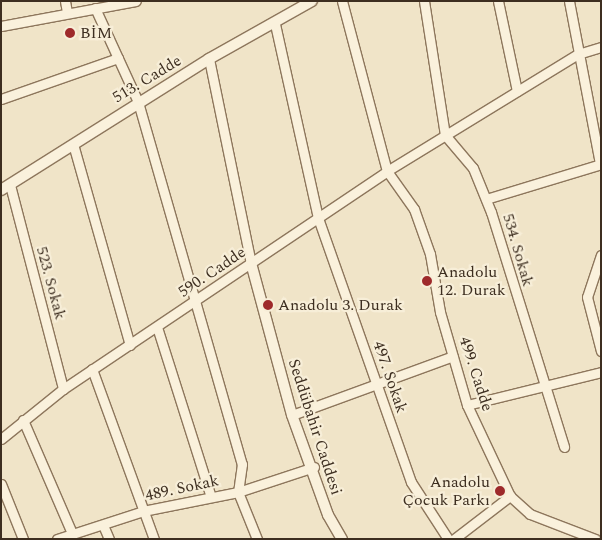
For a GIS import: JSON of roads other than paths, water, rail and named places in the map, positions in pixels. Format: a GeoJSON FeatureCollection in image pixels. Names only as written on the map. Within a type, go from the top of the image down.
{"type":"FeatureCollection","features":[{"type":"Feature","properties":{"kind":"street"},"geometry":{"type":"LineString","coordinates":[[65,1],[67,12]]}},
{"type":"Feature","properties":{"kind":"street"},"geometry":{"type":"LineString","coordinates":[[1,26],[67,12],[136,1]]}},
{"type":"Feature","properties":{"kind":"street","name":"513. Cadde"},"geometry":{"type":"LineString","coordinates":[[5,187],[138,102],[209,59],[275,24],[312,1]]}},
{"type":"Feature","properties":{"kind":"street","name":"499. Cadde"},"geometry":{"type":"LineString","coordinates":[[342,1],[387,171],[418,218],[467,405],[510,496],[530,514],[595,539]]}},
{"type":"Feature","properties":{"kind":"street"},"geometry":{"type":"LineString","coordinates":[[424,1],[446,135]]}},
{"type":"Feature","properties":{"kind":"street"},"geometry":{"type":"LineString","coordinates":[[498,1],[517,91]]}},
{"type":"Feature","properties":{"kind":"street"},"geometry":{"type":"LineString","coordinates":[[486,199],[601,164],[569,1]]}},
{"type":"Feature","properties":{"kind":"street"},"geometry":{"type":"LineString","coordinates":[[95,8],[138,102],[194,303],[242,464],[238,492],[256,539]]}},
{"type":"Feature","properties":{"kind":"street","name":"497. Sokak"},"geometry":{"type":"LineString","coordinates":[[275,24],[318,218],[411,482],[448,539]]}},
{"type":"Feature","properties":{"kind":"street","name":"590. Cadde"},"geometry":{"type":"LineString","coordinates":[[2,436],[63,388],[194,303],[387,171],[578,54],[601,47]]}},
{"type":"Feature","properties":{"kind":"street"},"geometry":{"type":"LineString","coordinates":[[1,99],[118,58]]}},
{"type":"Feature","properties":{"kind":"street"},"geometry":{"type":"LineString","coordinates":[[209,59],[251,264]]}},
{"type":"Feature","properties":{"kind":"street","name":"534. Sokak"},"geometry":{"type":"LineString","coordinates":[[446,135],[473,168],[486,199],[542,384],[564,447]]}},
{"type":"Feature","properties":{"kind":"street"},"geometry":{"type":"LineString","coordinates":[[73,144],[130,345]]}},
{"type":"Feature","properties":{"kind":"street","name":"523. Sokak"},"geometry":{"type":"LineString","coordinates":[[5,187],[63,388]]}},
{"type":"Feature","properties":{"kind":"street"},"geometry":{"type":"LineString","coordinates":[[601,255],[587,297],[598,332],[601,350]]}},
{"type":"Feature","properties":{"kind":"street","name":"Seddübahir Caddesi"},"geometry":{"type":"LineString","coordinates":[[251,264],[292,414],[314,467],[328,515],[342,539]]}},
{"type":"Feature","properties":{"kind":"street"},"geometry":{"type":"LineString","coordinates":[[157,327],[211,497]]}},
{"type":"Feature","properties":{"kind":"street"},"geometry":{"type":"LineString","coordinates":[[292,414],[376,382],[453,356]]}},
{"type":"Feature","properties":{"kind":"street"},"geometry":{"type":"LineString","coordinates":[[92,369],[154,539]]}},
{"type":"Feature","properties":{"kind":"street"},"geometry":{"type":"LineString","coordinates":[[467,405],[542,384],[601,372]]}},
{"type":"Feature","properties":{"kind":"street"},"geometry":{"type":"LineString","coordinates":[[23,420],[72,533]]}},
{"type":"Feature","properties":{"kind":"street","name":"489. Sokak"},"geometry":{"type":"LineString","coordinates":[[57,539],[72,533],[103,526],[143,511],[238,492],[314,467]]}},
{"type":"Feature","properties":{"kind":"street"},"geometry":{"type":"LineString","coordinates":[[1,484],[23,539]]}},
{"type":"Feature","properties":{"kind":"street"},"geometry":{"type":"LineString","coordinates":[[454,539],[510,496]]}},
{"type":"Feature","properties":{"kind":"street"},"geometry":{"type":"LineString","coordinates":[[103,526],[108,539]]}},
{"type":"Feature","properties":{"kind":"place","name":"BİM"},"geometry":{"type":"Point","coordinates":[70,33]}},
{"type":"Feature","properties":{"kind":"place","name":"Anadolu 12. Durak"},"geometry":{"type":"Point","coordinates":[427,281]}},
{"type":"Feature","properties":{"kind":"place","name":"Anadolu 3. Durak"},"geometry":{"type":"Point","coordinates":[268,305]}},
{"type":"Feature","properties":{"kind":"place","name":"Anadolu Çocuk Parkı"},"geometry":{"type":"Point","coordinates":[500,491]}}]}
